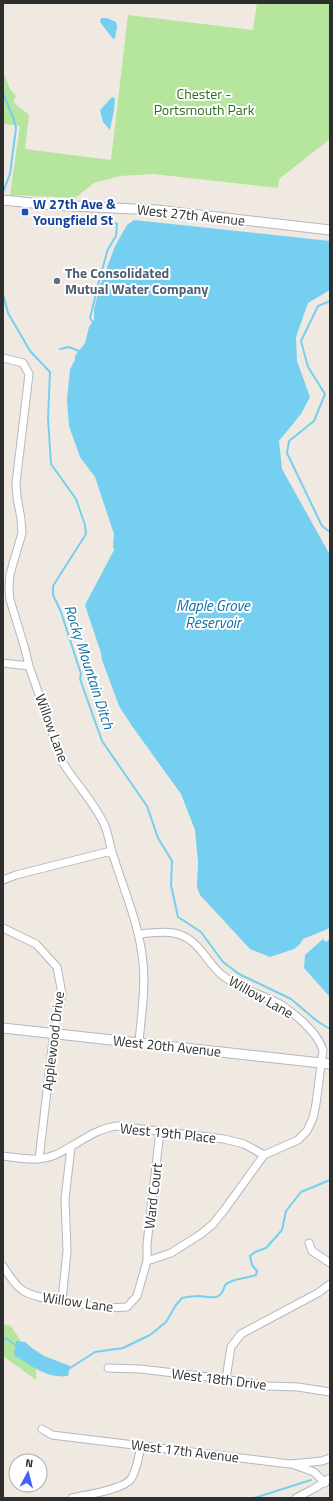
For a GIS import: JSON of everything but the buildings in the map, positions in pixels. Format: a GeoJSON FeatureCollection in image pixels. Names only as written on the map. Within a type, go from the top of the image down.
{"type":"FeatureCollection","features":[{"type":"Feature","properties":{"kind":"street","name":"West 27th Avenue"},"geometry":{"type":"LineString","coordinates":[[3,200],[50,205],[157,210],[330,230]]}},
{"type":"Feature","properties":{"kind":"street","name":"Willow Lane"},"geometry":{"type":"LineString","coordinates":[[3,358],[23,363],[29,374],[16,483],[16,497],[21,519],[22,533],[11,568],[8,588],[10,600],[29,666],[63,763],[106,827],[111,851],[139,934],[167,932],[180,934],[190,940],[200,948],[216,969],[226,978],[280,1004],[292,1012],[311,1029],[320,1042],[326,1064],[313,1118],[307,1131],[298,1140],[264,1155],[213,1224],[201,1234],[171,1253],[147,1261],[137,1296],[127,1307],[118,1308],[35,1296],[21,1289],[3,1266]]}},
{"type":"Feature","properties":{"kind":"street"},"geometry":{"type":"LineString","coordinates":[[3,663],[29,666]]}},
{"type":"Feature","properties":{"kind":"street"},"geometry":{"type":"LineString","coordinates":[[3,880],[16,875],[111,851]]}},
{"type":"Feature","properties":{"kind":"street","name":"Applewood Drive"},"geometry":{"type":"LineString","coordinates":[[3,928],[36,944],[57,967],[62,994],[53,1040],[39,1159]]}},
{"type":"Feature","properties":{"kind":"street"},"geometry":{"type":"LineString","coordinates":[[139,934],[143,964],[143,979],[139,1042]]}},
{"type":"Feature","properties":{"kind":"street","name":"West 20th Avenue"},"geometry":{"type":"LineString","coordinates":[[3,1028],[326,1064]]}},
{"type":"Feature","properties":{"kind":"street","name":"West 19th Place"},"geometry":{"type":"LineString","coordinates":[[3,1156],[26,1159],[39,1159],[54,1156],[97,1132],[112,1127],[124,1126],[234,1140],[256,1149],[264,1155]]}},
{"type":"Feature","properties":{"kind":"street","name":"Ward Court"},"geometry":{"type":"LineString","coordinates":[[147,1261],[147,1244],[160,1130]]}},
{"type":"Feature","properties":{"kind":"street"},"geometry":{"type":"LineString","coordinates":[[62,1301],[67,1251],[65,1199],[71,1147]]}},
{"type":"Feature","properties":{"kind":"street"},"geometry":{"type":"LineString","coordinates":[[309,1243],[312,1251],[330,1263]]}},
{"type":"Feature","properties":{"kind":"street"},"geometry":{"type":"LineString","coordinates":[[226,1379],[231,1347],[241,1334],[318,1293],[330,1284]]}},
{"type":"Feature","properties":{"kind":"street","name":"West 18th Drive"},"geometry":{"type":"LineString","coordinates":[[108,1368],[140,1369],[226,1379],[268,1386],[298,1387],[330,1392]]}},
{"type":"Feature","properties":{"kind":"street","name":"West 17th Avenue"},"geometry":{"type":"LineString","coordinates":[[42,1429],[52,1435],[290,1464],[330,1458]]}},
{"type":"Feature","properties":{"kind":"street"},"geometry":{"type":"LineString","coordinates":[[72,1498],[119,1487],[127,1483],[134,1473],[141,1445]]}},
{"type":"Feature","properties":{"kind":"street"},"geometry":{"type":"LineString","coordinates":[[290,1464],[314,1472],[328,1480]]}},
{"type":"Feature","properties":{"kind":"street"},"geometry":{"type":"LineString","coordinates":[[296,1498],[328,1480]]}},
{"type":"Feature","properties":{"kind":"green space","name":"Chester - Portsmouth Park"},"geometry":{"type":"Polygon","coordinates":[[[257,3],[330,3],[330,139],[279,179],[278,188],[153,174],[120,176],[94,183],[75,198],[10,195],[20,126],[3,124],[3,71],[10,89],[16,96],[13,102],[29,115],[25,149],[111,160],[128,15],[253,30],[257,3]]]}},
{"type":"Feature","properties":{"kind":"green space"},"geometry":{"type":"Polygon","coordinates":[[[3,1324],[11,1326],[36,1365],[36,1380],[3,1356],[3,1324]]]}},
{"type":"Feature","properties":{"kind":"water"},"geometry":{"type":"Polygon","coordinates":[[[101,18],[107,18],[116,22],[117,27],[115,38],[113,39],[100,22],[101,18]]]}},
{"type":"Feature","properties":{"kind":"water"},"geometry":{"type":"Polygon","coordinates":[[[112,97],[115,98],[110,130],[103,122],[100,110],[112,97]]]}},
{"type":"Feature","properties":{"kind":"water","name":"Maple Grove Reservoir"},"geometry":{"type":"Polygon","coordinates":[[[134,220],[330,241],[330,290],[308,303],[296,337],[297,361],[310,397],[301,414],[279,441],[282,469],[330,555],[330,928],[303,939],[294,949],[270,957],[250,949],[200,895],[197,887],[198,862],[195,830],[181,794],[119,706],[102,660],[85,605],[114,550],[114,534],[95,477],[80,457],[69,426],[67,400],[70,369],[75,360],[75,356],[85,343],[89,327],[94,320],[94,309],[100,286],[115,246],[127,225],[134,220]]]}},
{"type":"Feature","properties":{"kind":"water"},"geometry":{"type":"Polygon","coordinates":[[[323,939],[326,942],[330,939],[330,997],[304,968],[305,955],[323,939]]]}},
{"type":"Feature","properties":{"kind":"water"},"geometry":{"type":"Polygon","coordinates":[[[16,1341],[25,1342],[44,1356],[70,1366],[68,1376],[46,1373],[14,1355],[16,1341]]]}},
{"type":"Feature","properties":{"kind":"waterway","name":"Rocky Mountain Ditch"},"geometry":{"type":"LineString","coordinates":[[3,93],[14,119],[16,128],[10,174],[3,192]]}},
{"type":"Feature","properties":{"kind":"waterway"},"geometry":{"type":"LineString","coordinates":[[93,322],[90,318],[100,277],[108,249],[116,236],[117,224],[112,222]]}},
{"type":"Feature","properties":{"kind":"waterway","name":"Rocky Mountain Ditch"},"geometry":{"type":"LineString","coordinates":[[3,294],[8,313],[30,351],[50,372],[48,418],[51,464],[76,499],[85,525],[86,534],[53,586],[53,595],[61,612],[81,674],[80,679],[102,741],[147,806],[158,838],[172,861],[171,885],[178,917],[201,932],[223,962],[239,974],[291,999],[317,1021],[330,1029]]}},
{"type":"Feature","properties":{"kind":"waterway","name":"Rocky Mountain Ditch"},"geometry":{"type":"LineString","coordinates":[[330,301],[318,306],[301,341],[308,367],[325,394],[314,421],[289,441],[287,453],[322,526],[330,532]]}},
{"type":"Feature","properties":{"kind":"waterway"},"geometry":{"type":"LineString","coordinates":[[60,349],[69,347],[79,351]]}},
{"type":"Feature","properties":{"kind":"waterway"},"geometry":{"type":"LineString","coordinates":[[67,1370],[95,1352],[123,1348],[150,1335],[166,1322],[182,1298],[197,1296],[215,1297],[221,1294],[225,1285],[228,1283],[256,1275],[257,1271],[252,1265],[250,1256],[255,1252],[266,1248],[282,1230],[286,1211],[301,1192],[330,1180]]}},
{"type":"Feature","properties":{"kind":"waterway"},"geometry":{"type":"LineString","coordinates":[[3,1338],[17,1346]]}},
{"type":"Feature","properties":{"kind":"waterway"},"geometry":{"type":"LineString","coordinates":[[254,1498],[311,1480]]}},
{"type":"Feature","properties":{"kind":"place","name":"W 27th Ave & Youngfield St"},"geometry":{"type":"Point","coordinates":[25,212]}},
{"type":"Feature","properties":{"kind":"place","name":"The Consolidated Mutual Water Company"},"geometry":{"type":"Point","coordinates":[57,281]}}]}
